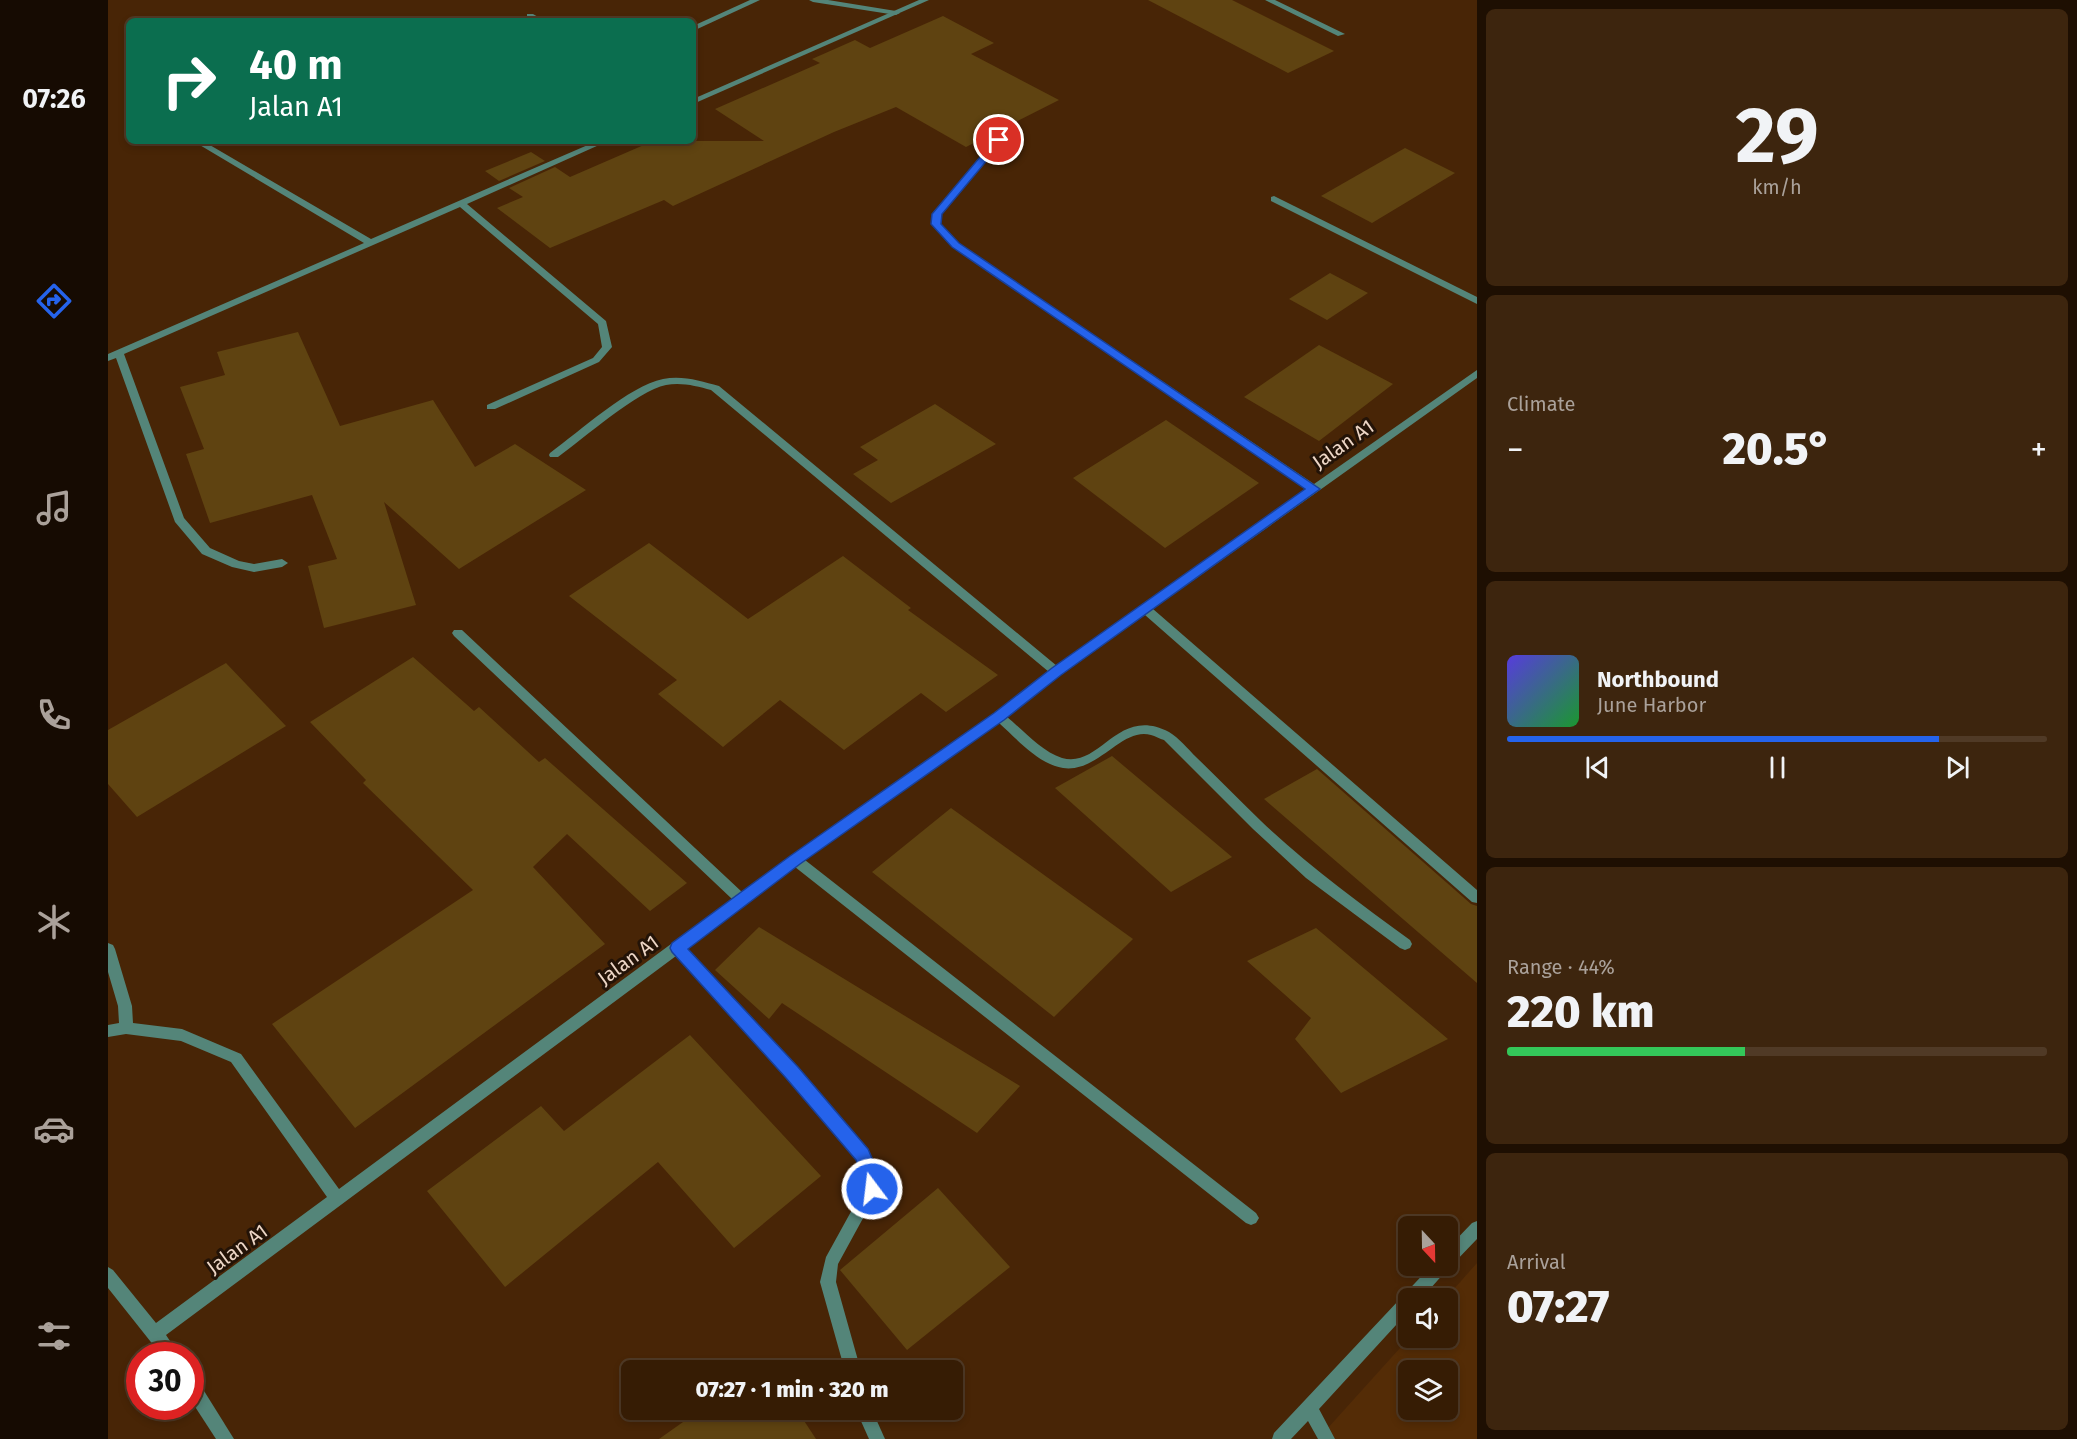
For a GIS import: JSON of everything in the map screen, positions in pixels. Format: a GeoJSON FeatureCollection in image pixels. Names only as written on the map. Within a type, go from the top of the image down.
{"type":"FeatureCollection","features":[{"type":"Feature","properties":{"kind":"street"},"geometry":{"type":"LineString","coordinates":[[696,28],[756,0]]}},
{"type":"Feature","properties":{"kind":"street"},"geometry":{"type":"LineString","coordinates":[[813,0],[896,13]]}},
{"type":"Feature","properties":{"kind":"street"},"geometry":{"type":"LineString","coordinates":[[696,101],[925,0]]}},
{"type":"Feature","properties":{"kind":"street"},"geometry":{"type":"LineString","coordinates":[[1269,0],[1341,33]]}},
{"type":"Feature","properties":{"kind":"street"},"geometry":{"type":"LineString","coordinates":[[530,16],[534,18]]}},
{"type":"Feature","properties":{"kind":"street"},"geometry":{"type":"LineString","coordinates":[[999,140],[937,214],[936,224],[942,233],[955,245],[1314,489]]}},
{"type":"Feature","properties":{"kind":"street"},"geometry":{"type":"LineString","coordinates":[[202,144],[371,243]]}},
{"type":"Feature","properties":{"kind":"street"},"geometry":{"type":"LineString","coordinates":[[108,358],[597,144]]}},
{"type":"Feature","properties":{"kind":"street"},"geometry":{"type":"LineString","coordinates":[[1275,199],[1477,301]]}},
{"type":"Feature","properties":{"kind":"street"},"geometry":{"type":"LineString","coordinates":[[461,204],[603,323],[607,347],[596,360],[491,407]]}},
{"type":"Feature","properties":{"kind":"street"},"geometry":{"type":"LineString","coordinates":[[119,353],[179,519],[206,551],[236,564],[254,568],[282,563]]}},
{"type":"Feature","properties":{"kind":"street","name":"Jalan A1"},"geometry":{"type":"LineString","coordinates":[[157,1332],[795,860],[999,717],[1057,672],[1477,373]]}},
{"type":"Feature","properties":{"kind":"street"},"geometry":{"type":"LineString","coordinates":[[554,455],[643,391],[662,382],[689,381],[715,388],[1057,672]]}},
{"type":"Feature","properties":{"kind":"street"},"geometry":{"type":"LineString","coordinates":[[1145,609],[1477,898]]}},
{"type":"Feature","properties":{"kind":"street"},"geometry":{"type":"LineString","coordinates":[[458,633],[742,900]]}},
{"type":"Feature","properties":{"kind":"street"},"geometry":{"type":"LineString","coordinates":[[999,717],[1050,757],[1062,763],[1075,764],[1087,760],[1130,732],[1142,727],[1157,729],[1311,874],[1404,944]]}},
{"type":"Feature","properties":{"kind":"street"},"geometry":{"type":"LineString","coordinates":[[795,860],[1251,1218]]}},
{"type":"Feature","properties":{"kind":"street"},"geometry":{"type":"LineString","coordinates":[[677,948],[792,1073],[862,1155],[870,1172],[872,1189],[831,1262],[828,1282],[850,1360]]}},
{"type":"Feature","properties":{"kind":"street"},"geometry":{"type":"LineString","coordinates":[[108,949],[125,1006],[126,1028]]}},
{"type":"Feature","properties":{"kind":"street"},"geometry":{"type":"LineString","coordinates":[[108,1031],[126,1028],[182,1035],[236,1058],[337,1199]]}},
{"type":"Feature","properties":{"kind":"street"},"geometry":{"type":"LineString","coordinates":[[1458,1249],[1477,1228]]}},
{"type":"Feature","properties":{"kind":"street"},"geometry":{"type":"LineString","coordinates":[[108,1275],[122,1296],[157,1332],[163,1342]]}},
{"type":"Feature","properties":{"kind":"street"},"geometry":{"type":"LineString","coordinates":[[1420,1288],[1432,1276]]}},
{"type":"Feature","properties":{"kind":"street"},"geometry":{"type":"LineString","coordinates":[[1280,1439],[1398,1312]]}},
{"type":"Feature","properties":{"kind":"street"},"geometry":{"type":"LineString","coordinates":[[204,1405],[226,1439]]}},
{"type":"Feature","properties":{"kind":"street"},"geometry":{"type":"LineString","coordinates":[[1309,1407],[1327,1439]]}},
{"type":"Feature","properties":{"kind":"street"},"geometry":{"type":"LineString","coordinates":[[869,1420],[878,1439]]}},
{"type":"Feature","properties":{"kind":"shaded area"},"geometry":{"type":"Polygon","coordinates":[[[1477,1263],[1477,1439],[1318,1439],[1400,1348],[1458,1348],[1458,1288],[1455,1288],[1477,1263]]]}},
{"type":"Feature","properties":{"kind":"building"},"geometry":{"type":"Polygon","coordinates":[[[1148,0],[1232,0],[1334,51],[1288,73],[1148,0]]]}},
{"type":"Feature","properties":{"kind":"building"},"geometry":{"type":"Polygon","coordinates":[[[943,16],[994,43],[971,54],[1059,100],[966,147],[896,107],[834,132],[673,206],[664,200],[550,248],[497,208],[523,197],[509,188],[555,167],[570,177],[646,144],[764,141],[715,109],[820,63],[812,59],[855,40],[870,48],[943,16]]]}},
{"type":"Feature","properties":{"kind":"building"},"geometry":{"type":"Polygon","coordinates":[[[1405,148],[1455,173],[1372,223],[1321,196],[1405,148]]]}},
{"type":"Feature","properties":{"kind":"building"},"geometry":{"type":"Polygon","coordinates":[[[531,152],[545,161],[499,181],[485,171],[531,152]]]}},
{"type":"Feature","properties":{"kind":"building"},"geometry":{"type":"Polygon","coordinates":[[[1330,273],[1368,293],[1327,320],[1289,299],[1330,273]]]}},
{"type":"Feature","properties":{"kind":"building"},"geometry":{"type":"Polygon","coordinates":[[[298,332],[340,426],[433,400],[475,467],[515,444],[586,490],[459,569],[384,502],[416,605],[324,628],[308,566],[337,559],[312,495],[210,523],[186,454],[204,449],[180,387],[225,375],[217,352],[298,332]]]}},
{"type":"Feature","properties":{"kind":"building"},"geometry":{"type":"Polygon","coordinates":[[[1319,345],[1393,384],[1319,441],[1244,397],[1319,345]]]}},
{"type":"Feature","properties":{"kind":"building"},"geometry":{"type":"Polygon","coordinates":[[[935,404],[996,444],[891,503],[853,474],[878,460],[860,447],[935,404]]]}},
{"type":"Feature","properties":{"kind":"building"},"geometry":{"type":"Polygon","coordinates":[[[1166,420],[1259,483],[1165,548],[1073,478],[1166,420]]]}},
{"type":"Feature","properties":{"kind":"building"},"geometry":{"type":"Polygon","coordinates":[[[649,543],[748,619],[843,556],[911,608],[908,610],[998,675],[946,712],[921,693],[844,750],[780,700],[723,747],[658,694],[677,680],[569,596],[649,543]]]}},
{"type":"Feature","properties":{"kind":"building"},"geometry":{"type":"Polygon","coordinates":[[[413,657],[474,711],[479,707],[539,762],[545,758],[687,883],[650,911],[567,834],[533,867],[605,944],[355,1128],[272,1024],[473,890],[363,783],[366,780],[310,722],[413,657]]]}},
{"type":"Feature","properties":{"kind":"building"},"geometry":{"type":"Polygon","coordinates":[[[226,663],[286,726],[137,817],[108,784],[108,730],[226,663]]]}},
{"type":"Feature","properties":{"kind":"building"},"geometry":{"type":"Polygon","coordinates":[[[1112,756],[1232,857],[1171,892],[1055,788],[1112,756]]]}},
{"type":"Feature","properties":{"kind":"building"},"geometry":{"type":"Polygon","coordinates":[[[1317,769],[1471,904],[1477,906],[1477,983],[1264,799],[1317,769]]]}},
{"type":"Feature","properties":{"kind":"building"},"geometry":{"type":"Polygon","coordinates":[[[951,808],[1133,939],[1054,1017],[872,872],[951,808]]]}},
{"type":"Feature","properties":{"kind":"building"},"geometry":{"type":"Polygon","coordinates":[[[759,927],[1020,1086],[977,1133],[782,1003],[769,1019],[715,970],[759,927]]]}},
{"type":"Feature","properties":{"kind":"building"},"geometry":{"type":"Polygon","coordinates":[[[1316,928],[1448,1039],[1341,1093],[1295,1039],[1311,1018],[1247,961],[1316,928]]]}},
{"type":"Feature","properties":{"kind":"building"},"geometry":{"type":"Polygon","coordinates":[[[690,1035],[821,1176],[734,1248],[658,1162],[505,1287],[427,1191],[541,1106],[564,1131],[690,1035]]]}},
{"type":"Feature","properties":{"kind":"building"},"geometry":{"type":"Polygon","coordinates":[[[938,1188],[1010,1267],[907,1350],[840,1270],[938,1188]]]}},
{"type":"Feature","properties":{"kind":"building"},"geometry":{"type":"Polygon","coordinates":[[[686,1420],[804,1420],[816,1439],[659,1439],[686,1420]]]}},
{"type":"Feature","properties":{"kind":"route"},"geometry":{"type":"LineString","coordinates":[[872,1189],[870,1172],[862,1155],[792,1073],[677,948],[795,860],[999,717],[1057,672],[1314,489],[955,245],[942,233],[936,224],[937,214],[999,140]]}}]}
